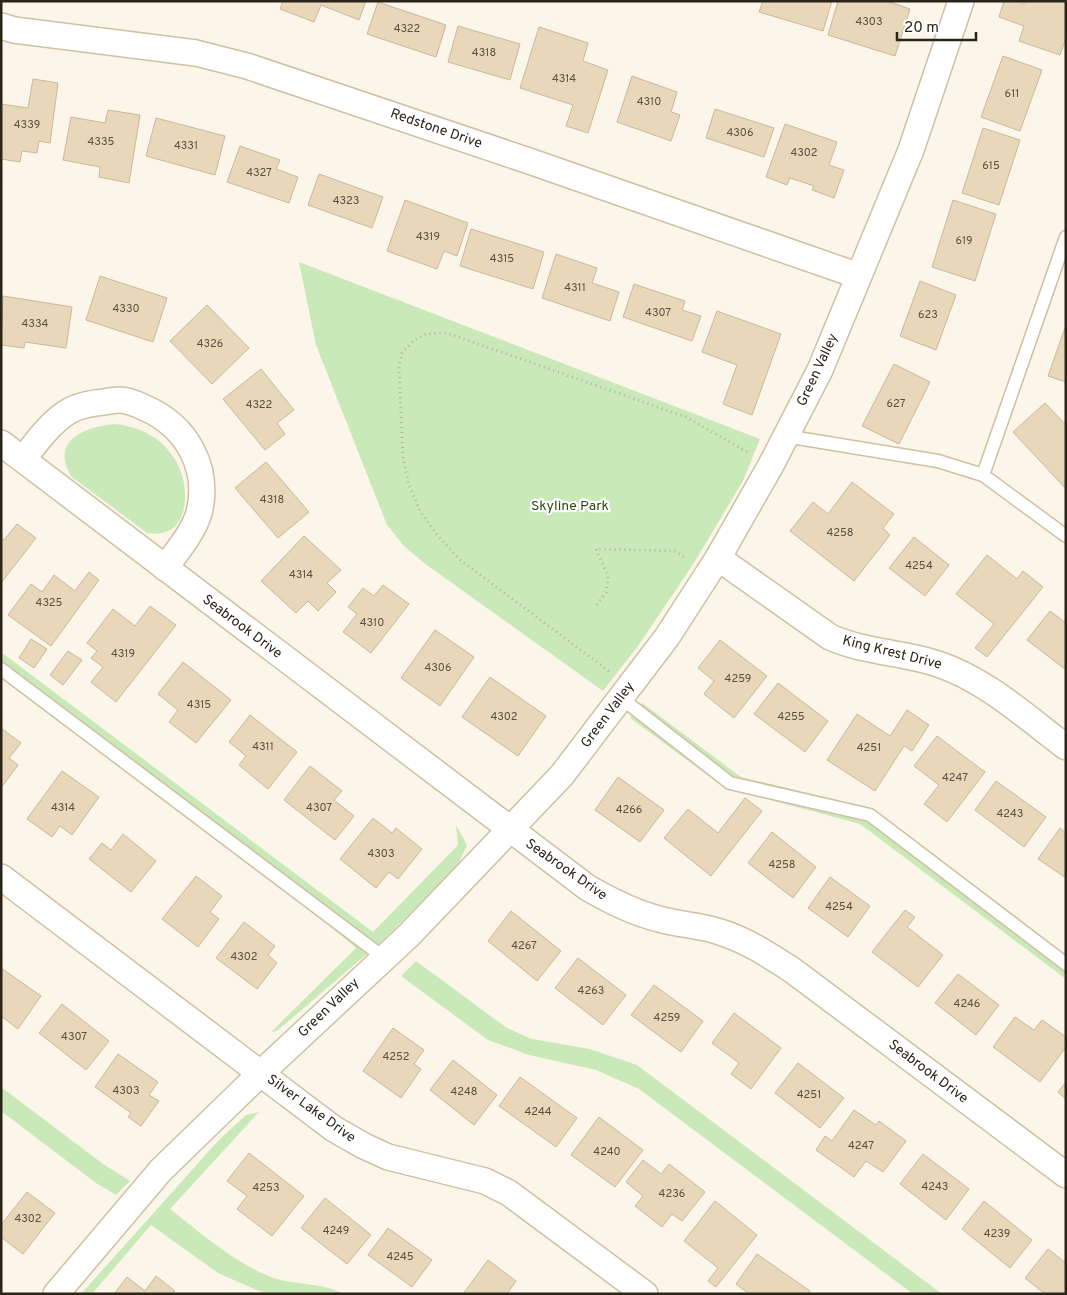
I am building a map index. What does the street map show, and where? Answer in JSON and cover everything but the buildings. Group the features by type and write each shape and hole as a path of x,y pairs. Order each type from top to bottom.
{"street":[{"name":"Green Valley","path":"56,1294 161,1170 383,957 409,935 562,775 667,638 713,566 771,465 820,370 911,150 961,1"},
{"name":"Redstone Drive","path":"1,26 14,30 196,54 247,66 532,162 859,276"},
{"path":"23,459 59,418 72,410 92,403 121,400 139,405 167,420 183,436 193,450 201,481 201,495 198,515 189,533 165,568"},
{"name":"Seabrook Drive","path":"1,443 588,888 618,904 659,919 719,931 746,942 768,954 1066,1175"},
{"name":"King Krest Drive","path":"713,566 830,637 848,645 936,663 955,671 992,691 1066,747"},
{"name":"Silver Lake Drive","path":"1,877 334,1129 388,1157 485,1182 509,1193 645,1294"}],"lane":[{"path":"983,475 1066,237"},
{"path":"785,436 938,461 983,475 1066,536"},
{"path":"1,669 383,957"},
{"path":"625,692 730,783 870,815 1066,964"}],"path":[{"path":"625,692 459,559 438,537 420,511 409,485 403,458 399,368 402,353 413,341 426,334 447,334 686,417 771,465"},
{"path":"597,604 606,592 608,576 596,549 674,551 713,566"}],"green space":[{"name":"Skyline Park","path":"299,262 760,439 743,481 694,563 638,646 603,691 424,563 404,546 387,525 316,345"},
{"path":"115,424 136,428 155,438 168,450 178,464 184,486 184,507 176,525 169,530 159,533 147,533 72,477 66,465 65,454 67,445 73,438 92,428"},
{"path":"1,652 373,932 458,845 456,825 467,845 457,867 382,941 277,1031 271,1032 356,948 289,892 1,676"},
{"path":"642,703 741,777 869,808 1066,956 1066,979 860,824 725,788 630,718"},
{"path":"416,961 507,1028 532,1039 590,1049 637,1065 942,1294 913,1294 639,1089 596,1070 529,1055 488,1040 401,976"},
{"path":"1,1087 103,1164 130,1181 116,1195 96,1183 1,1111"},
{"path":"259,1112 170,1209 235,1258 263,1274 285,1281 328,1288 344,1294 266,1294 218,1273 151,1225 92,1294 81,1294 218,1141 246,1115"}]}
